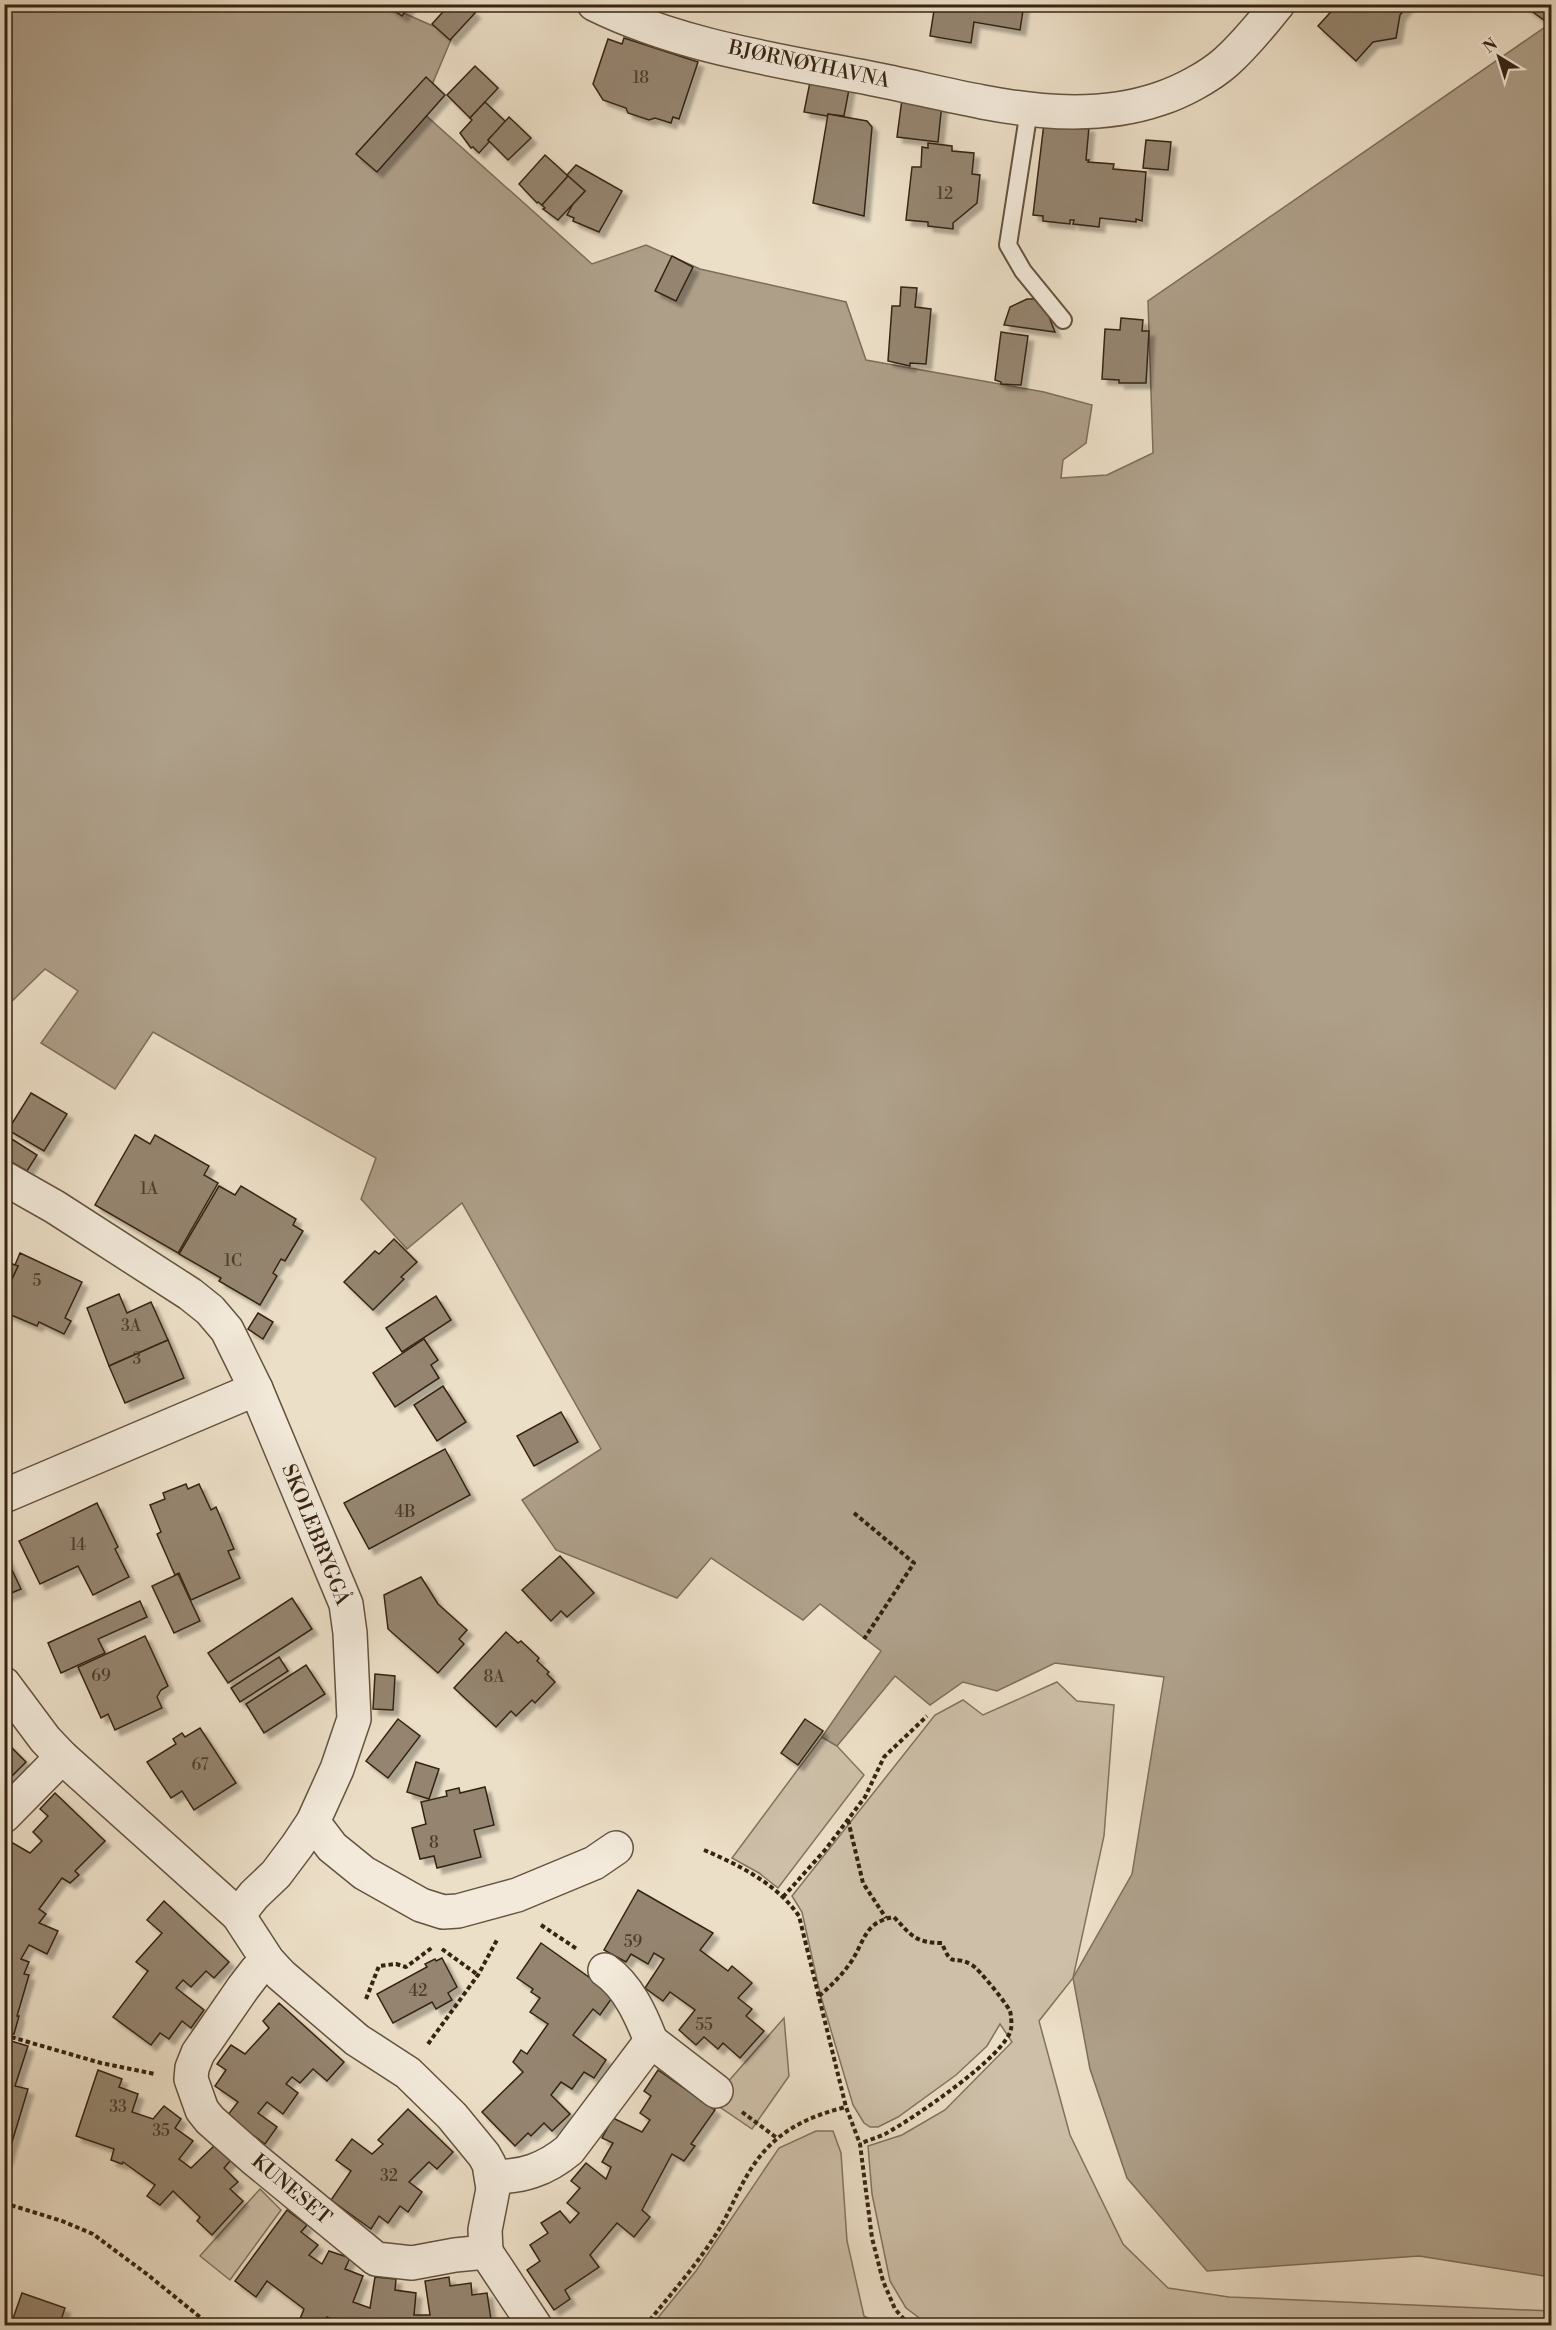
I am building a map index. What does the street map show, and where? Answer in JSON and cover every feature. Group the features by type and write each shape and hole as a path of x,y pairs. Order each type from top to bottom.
{"street":[{"name":"BJØRNØYHAVNA","path":"594,4 621,18 674,36 743,53 1029,110 1095,112 1160,99 1193,83 1226,62 1278,4"},
{"name":"SKOLEBRYGGÅ","path":"4,1178 154,1271 210,1310 227,1329 256,1389 346,1604 350,1633 354,1719 337,1769 313,1822 276,1874 254,1895 238,1915"},
{"path":"4,1496 256,1389"},
{"path":"4,1684 39,1732 62,1756 238,1915 268,1961 357,2040 408,2073 452,2116 489,2164 493,2188 485,2230 486,2252 535,2325"},
{"path":"4,1816 62,1756"},
{"path":"313,1822 332,1846 364,1873 421,1905 442,1912 458,1911 517,1895 594,1863 616,1848"},
{"path":"191,2079 192,2068 198,2053 243,1988 256,1971 268,1961"},
{"path":"604,1970 617,1979 626,1991 651,2042 716,2091"},
{"path":"492,2177 522,2176 555,2162 568,2150 651,2042"},
{"name":"KUNESET","path":"191,2079 198,2103 210,2120 280,2181 376,2259 412,2263 486,2252"}],"lane":[{"path":"1029,110 1008,245 1023,271 1063,320"}],"path":[{"path":"854,1513 914,1563 864,1639"},
{"path":"783,1897 800,1875 825,1850 865,1797 884,1757 927,1716"},
{"path":"848,1820 863,1883 885,1918"},
{"path":"704,1850 747,1870 783,1897 800,1916 846,2107 860,2144 872,2238 883,2281 895,2309 910,2325"},
{"path":"819,1997 852,1960 872,1926 885,1918 894,1917 911,1936 925,1943 942,1943 947,1957 970,1964 982,1974 1010,2011 1011,2029 1005,2042 992,2056 939,2100 884,2134 860,2144"},
{"path":"535,1920 604,1970"},
{"path":"379,1966 396,1964 405,1967 436,1944"},
{"path":"408,2073 478,1975"},
{"path":"4,2035 101,2063 156,2075 191,2079"},
{"path":"645,2325 696,2263 718,2231 754,2164 767,2148 793,2126 846,2107"},
{"path":"4,2203 93,2234 211,2325"}],"shaded area":[{"path":"4,5 386,5 453,35 421,111 592,264 646,245 700,269 846,302 866,360 1044,392 1092,405 1086,443 1063,460 1061,478 1107,475 1153,453 1148,301 1551,23 1551,2277 1419,2256 1207,2271 1127,2178 1090,2069 1073,1978 1132,1874 1164,1677 1055,1663 997,1691 963,1682 930,1705 895,1676 837,1746 822,1737 881,1651 820,1604 803,1620 711,1558 677,1598 556,1550 522,1500 601,1449 462,1203 407,1249 361,1199 376,1158 153,1032 115,1089 41,1043 78,991 45,969 8,1005 5,1005"},
{"path":"1057,1682 1077,1701 1114,1705 1104,1836 1073,1978 1039,2021 1070,2135 1123,2244 1168,2288 1229,2297 1551,2311 1551,2325 881,2325 922,2320 906,2308 890,2281 872,2194 868,2146 902,2135 945,2110 1012,2042 1000,2024 987,2046 956,2075 898,2117 878,2127 870,2127 864,2123 853,2105 820,1993 802,1912 792,1896 935,1715 963,1700 983,1715"},
{"path":"822,1737 837,1746 864,1775 778,1888 759,1873 732,1858"},
{"path":"784,2018 789,2076 752,2129 711,2101"},
{"path":"816,2131 833,2131 841,2153 847,2241 864,2316 881,2325 652,2325 696,2271 779,2148"},
{"path":"260,2189 281,2210 230,2280 200,2256"}],"building":[{"path":"384,4 411,4 402,16"},
{"path":"450,4 465,4 475,13 450,40 432,24"},
{"path":"935,4 1024,4 1020,30 974,22 971,43 930,36"},
{"path":"1338,4 1409,4 1400,15 1396,38 1373,42 1356,61 1318,26"},
{"path":"1522,4 1552,4 1552,26"},
{"path":"624,38 698,62 679,119 673,117 671,123 655,118 649,120 628,113 626,108 603,100 593,84 608,39 622,44"},
{"path":"475,66 498,88 470,118 447,95"},
{"path":"426,77 445,95 377,172 356,154"},
{"path":"811,77 850,84 844,116 804,112"},
{"path":"902,99 942,103 938,142 897,137"},
{"path":"485,102 506,122 479,153 473,147 471,148 460,133"},
{"path":"828,114 867,121 872,127 864,216 813,203"},
{"path":"509,117 531,138 508,160 488,140"},
{"path":"1044,123 1089,127 1086,160 1089,160 1088,162 1114,164 1113,169 1146,172 1142,221 1100,218 1099,227 1073,224 1074,220 1070,220 1070,224 1043,221 1043,216 1033,215"},
{"path":"1146,140 1171,142 1168,170 1143,168"},
{"path":"928,143 952,146 952,151 974,153 972,174 980,175 977,203 953,223 953,229 928,226 928,222 906,220 912,167 921,167 922,147 928,148"},
{"path":"545,155 568,176 542,205 537,203 519,184"},
{"path":"576,165 622,191 599,232 573,221 574,218 567,215 585,191 567,175"},
{"path":"568,176 585,191 558,220 543,209 545,208 542,205"},
{"path":"672,256 693,267 676,301 655,291"},
{"path":"901,287 917,288 915,307 931,309 926,364 910,363 910,366 888,361 892,306 900,306"},
{"path":"1027,299 1034,299 1047,312 1055,332 1004,325 1010,307"},
{"path":"1121,318 1143,320 1142,331 1149,331 1146,383 1119,383 1119,380 1102,379 1105,329 1120,330"},
{"path":"1001,332 1028,336 1021,385 1001,384 995,380"},
{"path":"31,1093 67,1114 44,1151 8,1130"},
{"path":"135,1135 150,1144 155,1135 209,1166 204,1175 218,1183 178,1253 95,1205"},
{"path":"7,1136 37,1155 27,1171 4,1158 4,1140"},
{"path":"219,1186 235,1195 241,1186 296,1219 293,1225 303,1231 285,1261 281,1259 273,1273 277,1276 260,1305 219,1281 221,1278 179,1254"},
{"path":"394,1239 417,1262 401,1277 404,1279 373,1310 344,1282 375,1251 379,1254"},
{"path":"20,1253 82,1282 65,1318 71,1321 64,1334 39,1322 37,1326 4,1312 4,1296 18,1266 15,1265"},
{"path":"4,1261 18,1266 4,1296"},
{"path":"119,1294 127,1313 151,1302 168,1340 109,1366 87,1308"},
{"path":"436,1296 451,1320 402,1352 386,1328"},
{"path":"258,1313 273,1322 263,1339 248,1329"},
{"path":"424,1339 438,1360 431,1365 439,1378 395,1407 373,1373"},
{"path":"168,1340 184,1378 125,1403 109,1366"},
{"path":"443,1386 466,1422 437,1441 414,1405"},
{"path":"561,1412 578,1442 534,1466 517,1436"},
{"path":"445,1449 470,1495 369,1549 344,1503"},
{"path":"186,1484 188,1489 199,1484 211,1510 216,1507 234,1549 228,1551 240,1578 191,1600 179,1573 175,1575 157,1534 161,1532 150,1505 165,1499 163,1493"},
{"path":"97,1503 118,1547 115,1549 129,1577 93,1595 78,1566 40,1584 19,1541"},
{"path":"4,1553 21,1589 4,1596"},
{"path":"560,1556 594,1593 567,1617 561,1611 551,1621 522,1590"},
{"path":"178,1574 200,1621 174,1633 152,1586"},
{"path":"421,1577 438,1604 467,1630 459,1639 464,1644 438,1673 388,1629 384,1595"},
{"path":"292,1598 312,1629 228,1683 208,1653"},
{"path":"140,1601 147,1617 98,1639 105,1653 61,1673 48,1643"},
{"path":"506,1632 518,1643 521,1641 539,1658 537,1661 549,1672 547,1674 555,1682 535,1703 532,1700 516,1716 511,1711 496,1727 454,1688"},
{"path":"145,1636 168,1686 161,1690 157,1697 162,1708 115,1730 108,1714 101,1718 78,1667"},
{"path":"279,1657 288,1671 240,1702 231,1688"},
{"path":"306,1665 325,1694 264,1733 246,1704"},
{"path":"375,1674 395,1676 393,1710 373,1709"},
{"path":"398,1719 420,1736 388,1778 366,1761"},
{"path":"805,1719 823,1731 798,1765 781,1753"},
{"path":"200,1728 236,1783 194,1810 182,1791 171,1798 147,1762 176,1744 173,1739 182,1733 185,1737"},
{"path":"4,1740 26,1762 8,1780 4,1775"},
{"path":"416,1762 439,1769 429,1799 407,1792"},
{"path":"485,1787 494,1825 474,1830 481,1857 437,1868 434,1856 420,1859 412,1828 426,1824 421,1802 447,1796 446,1791 459,1788 460,1793"},
{"path":"55,1793 105,1841 75,1871 79,1875 70,1883 62,1878 39,1909 46,1914 39,1923 58,1931 47,1954 29,1945 21,1959 29,1962 24,1974 29,1975 14,2034 4,2031 4,1870 7,1867 4,1865 4,1850 11,1842 30,1853 42,1841 33,1832 48,1816 40,1809"},
{"path":"638,1890 713,1933 700,1950 728,1971 732,1966 752,1983 738,1998 752,2009 746,2016 764,2031 740,2058 723,2043 718,2049 704,2037 696,2045 679,2030 695,2010 670,1992 663,2001 645,1988 664,1959 654,1953 648,1964 631,1954 626,1962 604,1950"},
{"path":"164,1901 229,1962 214,1978 206,1971 191,1987 183,1980 176,1988 204,2010 191,2028 182,2021 169,2039 160,2033 151,2045 113,2017 148,1971 136,1962 162,1933 147,1920"},
{"path":"541,1943 614,1995 600,2015 593,2009 573,2035 606,2060 594,2078 584,2072 572,2089 561,2082 551,2095 570,2114 552,2131 544,2123 531,2136 528,2133 515,2146 482,2112 523,2072 513,2062 521,2050 527,2054 548,2024 530,2012 540,1998 531,1992 533,1989 517,1978"},
{"path":"442,1958 457,1987 448,1993 452,2000 436,2009 432,2002 393,2023 377,1994 427,1967 425,1964"},
{"path":"279,2003 344,2062 327,2081 313,2069 300,2083 292,2077 286,2084 298,2093 283,2114 267,2102 258,2113 277,2127 265,2144 227,2116 238,2102 215,2086 226,2070 217,2064 231,2045 245,2054 269,2028 263,2021"},
{"path":"4,2039 28,2046 15,2086 28,2089 6,2162"},
{"path":"98,2070 122,2079 119,2087 138,2094 132,2112 153,2119 164,2106 181,2119 175,2128 193,2141 179,2159 191,2168 215,2145 231,2160 224,2168 238,2182 230,2189 243,2201 212,2235 197,2221 200,2217 173,2191 160,2205 147,2196 155,2185 123,2162 122,2164 111,2160 114,2149 76,2136"},
{"path":"658,2070 715,2110 691,2144 695,2146 684,2161 672,2154 642,2210 650,2217 634,2237 617,2223 590,2255 599,2267 565,2290 570,2299 554,2310 527,2270 540,2261 530,2245 548,2233 541,2223 560,2211 570,2223 579,2213 567,2203 580,2188 571,2181 586,2163 606,2179 611,2167 602,2162 613,2143 602,2138 613,2118 642,2132 650,2120 640,2113 651,2096 644,2091"},
{"path":"408,2109 453,2152 437,2169 429,2162 409,2182 422,2192 408,2212 400,2206 388,2223 379,2216 371,2229 331,2200 351,2171 336,2160 352,2139 372,2154 383,2144 378,2140"},
{"path":"287,2210 307,2225 301,2232 318,2245 309,2255 322,2264 329,2251 350,2258 345,2269 363,2276 353,2302 370,2308 375,2277 396,2279 395,2290 416,2293 414,2315 430,2315 425,2281 449,2277 450,2286 471,2283 472,2295 487,2293 492,2326 340,2326 341,2323 327,2317 324,2326 297,2326 304,2309 267,2281 256,2297 235,2281"},
{"path":"22,2293 65,2308 59,2326 4,2326 4,2322 11,2324"}]}
